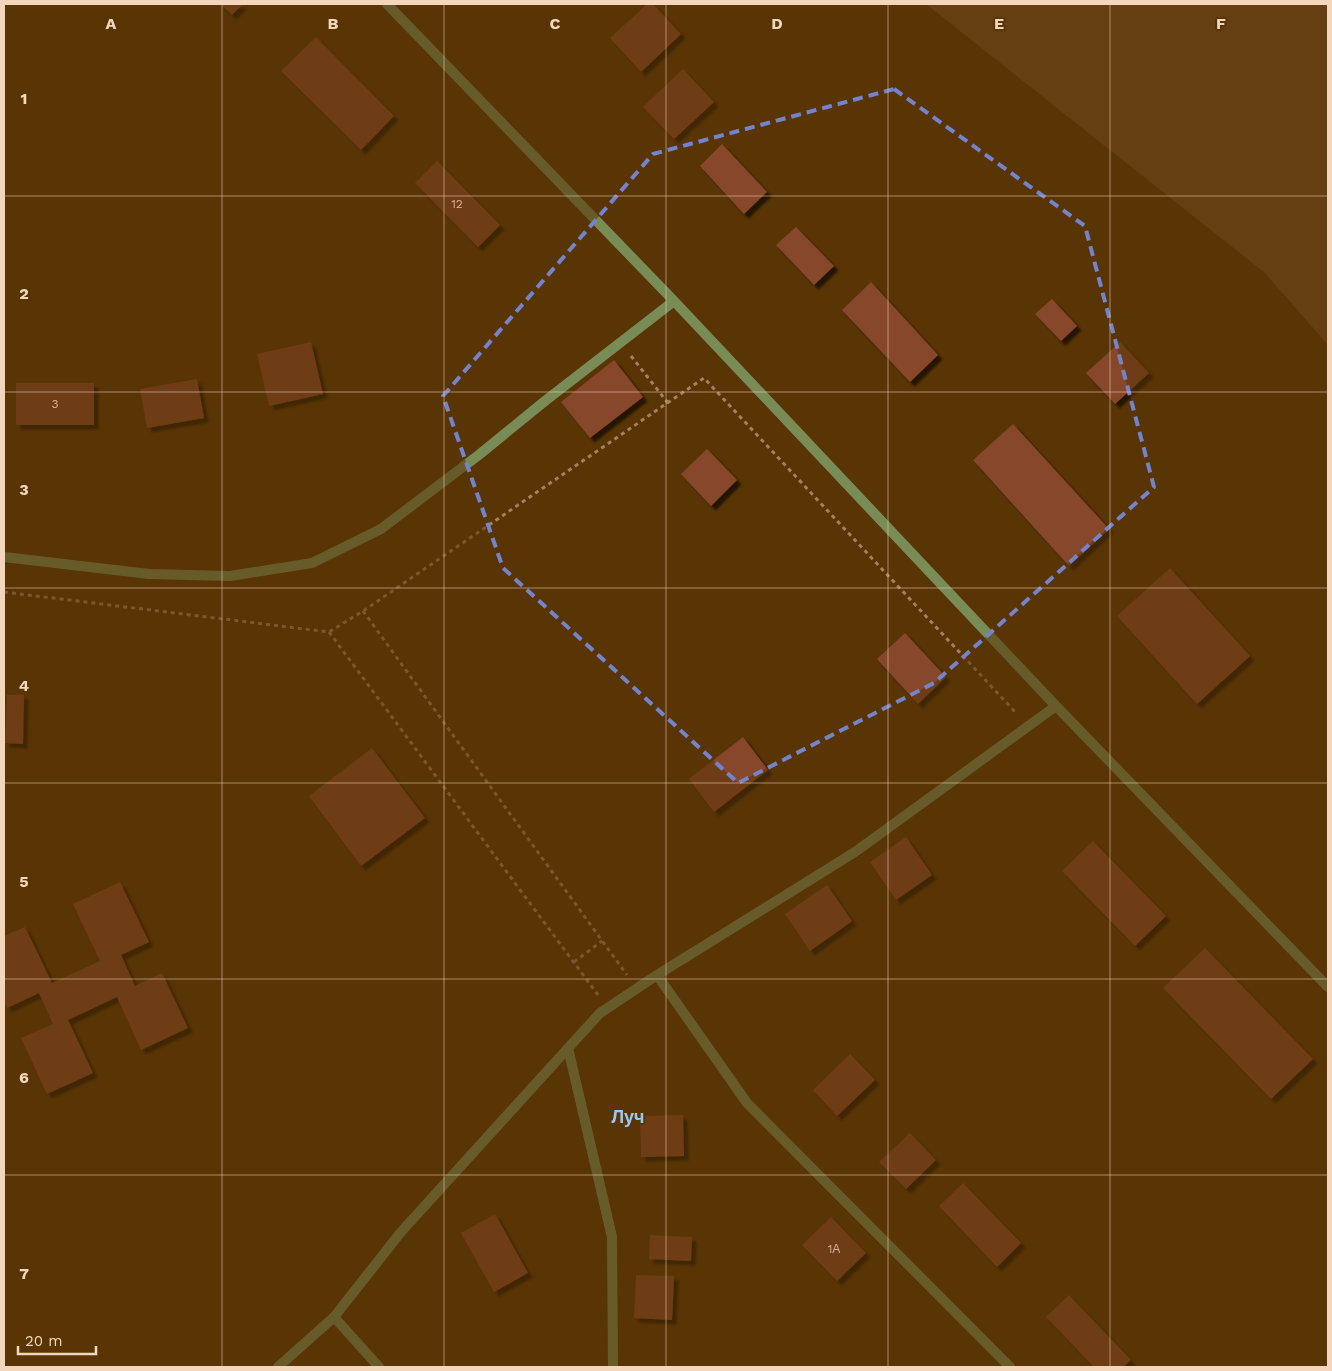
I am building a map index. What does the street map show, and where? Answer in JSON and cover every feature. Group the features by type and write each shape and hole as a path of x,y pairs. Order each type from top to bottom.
{"street":[{"path":"387,4 674,301 1056,706 1328,987"},
{"path":"4,557 158,574 230,576 312,563 381,528 480,454 674,301"},
{"path":"278,1367 334,1317 401,1232 600,1012 656,975 855,852 1056,706"},
{"path":"656,975 747,1103 1010,1367"},
{"path":"568,1048 612,1237 613,1367"},
{"path":"334,1317 378,1367"}],"path":[{"path":"620,342 668,403"},
{"path":"4,592 329,632 363,611 704,378 1028,725"},
{"path":"363,611 636,988"},
{"path":"329,632 607,1008"},
{"path":"574,962 602,941"}],"highlighted area":[{"path":"894,89 1085,226 1154,487 934,683 738,783 503,568 443,396 653,154"}],"shaded area":[{"path":"926,4 1328,4 1328,345 1265,273"}],"building":[{"path":"220,4 243,4 232,15"},
{"path":"647,4 653,4 681,34 641,72 610,38"},
{"path":"316,37 394,116 361,150 281,71"},
{"path":"683,69 714,102 674,139 643,107"},
{"path":"722,144 767,192 744,214 700,166"},
{"path":"437,161 500,225 478,247 415,183"},
{"path":"796,227 834,266 814,285 776,245"},
{"path":"871,282 938,355 910,382 842,310"},
{"path":"1052,299 1077,326 1061,341 1035,314"},
{"path":"311,342 323,394 269,406 257,354"},
{"path":"1120,342 1149,373 1115,404 1086,373"},
{"path":"614,360 643,397 590,438 561,402"},
{"path":"197,379 204,418 147,428 140,389"},
{"path":"16,383 94,383 94,425 16,425"},
{"path":"1013,424 1109,529 1069,566 973,460"},
{"path":"707,449 737,480 711,506 681,474"},
{"path":"1170,568 1250,656 1197,704 1117,616"},
{"path":"905,633 946,677 918,704 877,659"},
{"path":"7,695 24,695 23,744 5,743"},
{"path":"743,737 768,770 714,812 689,779"},
{"path":"372,748 425,818 361,866 309,796"},
{"path":"906,837 932,875 896,900 870,862"},
{"path":"1093,841 1166,916 1135,946 1062,871"},
{"path":"120,882 149,942 121,955 135,986 162,973 188,1028 141,1050 117,997 68,1020 93,1073 47,1094 21,1038 53,1024 39,993 7,1008 4,1001 4,936 25,927 52,983 100,961 73,904"},
{"path":"827,885 852,921 810,951 785,914"},
{"path":"1205,948 1313,1059 1271,1099 1163,988"},
{"path":"850,1054 875,1080 837,1116 813,1090"},
{"path":"683,1115 684,1156 641,1157 640,1116"},
{"path":"910,1133 936,1160 906,1189 879,1162"},
{"path":"963,1183 1021,1243 997,1267 939,1206"},
{"path":"495,1214 528,1273 494,1292 461,1233"},
{"path":"831,1217 866,1253 837,1281 802,1245"},
{"path":"650,1235 692,1237 691,1261 649,1259"},
{"path":"636,1275 674,1276 672,1320 634,1318"},
{"path":"1069,1295 1131,1360 1123,1367 1094,1367 1046,1317"}],"district":[{"name":"Луч","path":"628,1116"}]}
